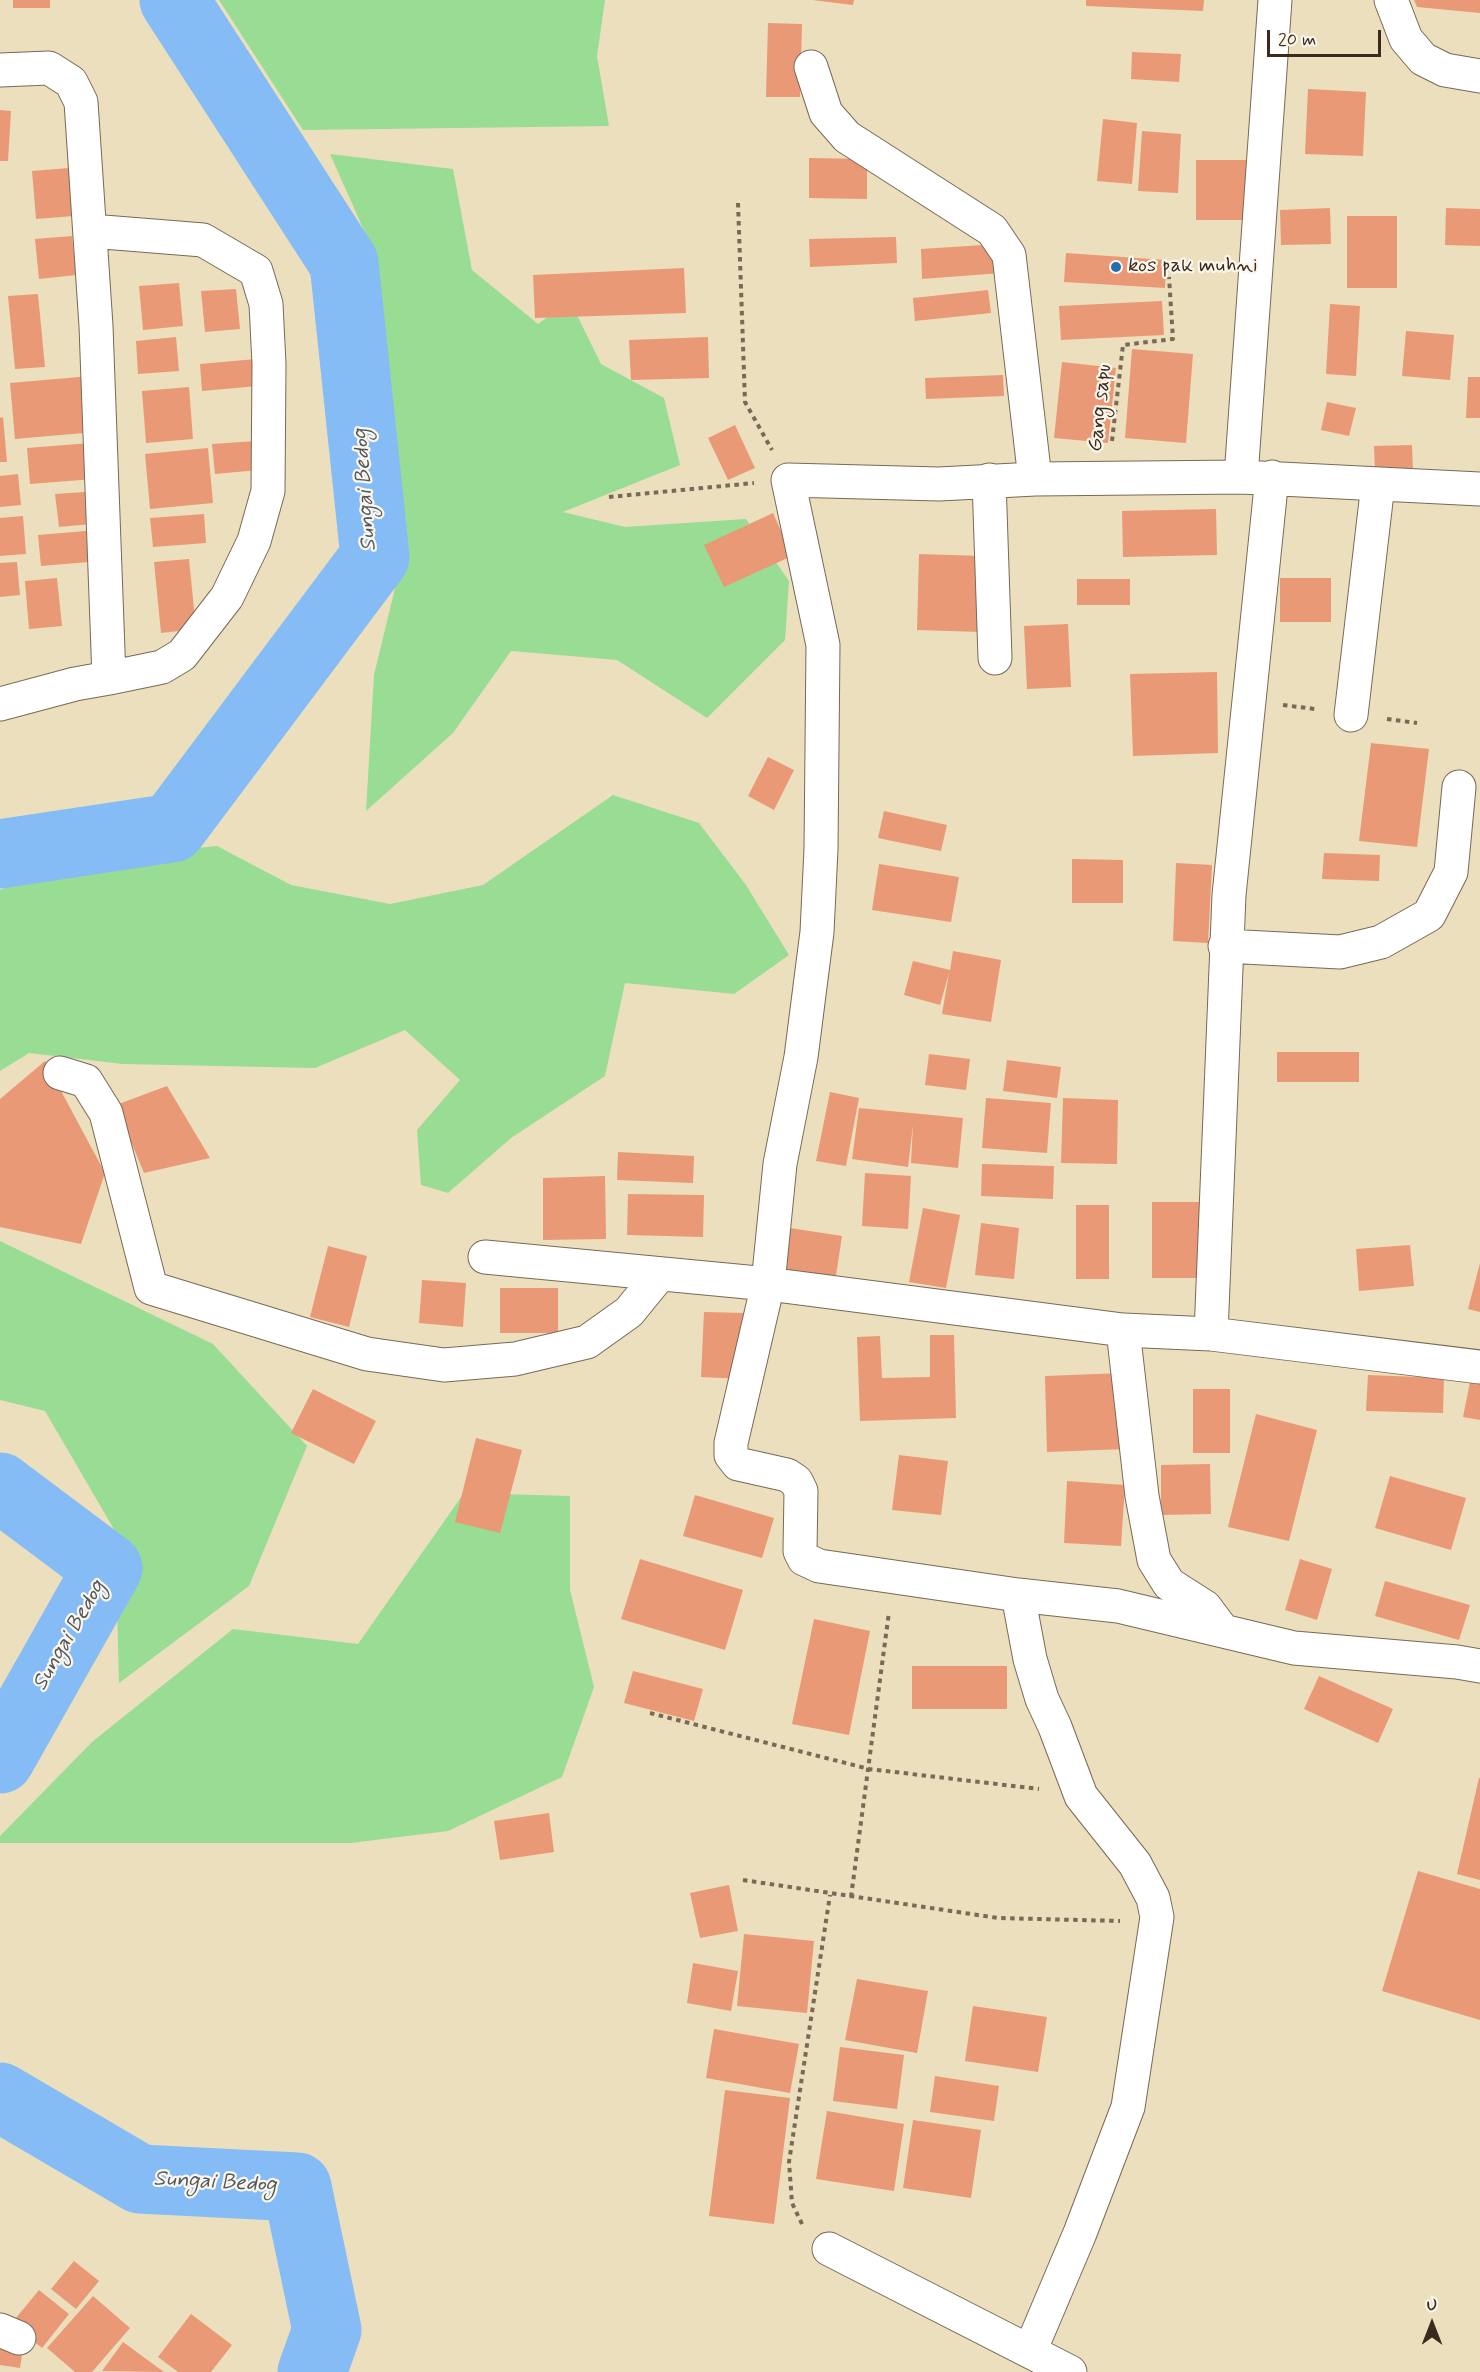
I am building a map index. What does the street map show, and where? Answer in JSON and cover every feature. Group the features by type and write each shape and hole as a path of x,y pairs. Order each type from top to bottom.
{"street":[{"path":"1211,1334 1225,946 1257,477 1275,0"},
{"path":"1391,0 1406,39 1423,59 1445,70 1480,76"},
{"path":"811,67 826,112 847,136 992,230 1009,255 1035,478"},
{"path":"0,70 49,68 71,82 81,102 91,231 109,678"},
{"path":"0,704 75,684 162,667 182,655 227,597 254,541 268,490 269,364 266,304 256,271 203,240 91,231"},
{"path":"1480,489 1257,477 1035,478 939,484 788,480 823,645 821,849 816,944 801,1057 780,1164 768,1284 733,1431 731,1455 738,1464 787,1475 796,1481 801,1491 800,1551 804,1559 819,1566 894,1575 1018,1595 1118,1606 1294,1648 1480,1666"},
{"path":"989,480 995,658"},
{"path":"1351,715 1378,484"},
{"path":"1225,946 1340,952 1382,942 1429,915 1451,872 1460,787"},
{"path":"60,1073 86,1081 106,1113 151,1288 367,1354 444,1365 515,1359 587,1342 629,1311 660,1274"},
{"path":"485,1257 768,1284 1124,1330 1211,1334 1480,1367"},
{"path":"1124,1330 1142,1496 1154,1560 1169,1584 1205,1607 1224,1631"},
{"path":"1018,1595 1030,1659 1042,1699 1081,1796 1135,1864 1153,1898 1157,1917 1128,2107 1080,2234 1030,2351"},
{"path":"829,2249 1070,2372"}],"path":[{"path":"609,497 788,480 745,402 738,203"},
{"name":"Gang sapu","path":"1108,478 1123,345 1173,339 1169,277"},
{"path":"851,1897 894,1575"},
{"path":"650,1713 868,1769 1081,1796"},
{"path":"743,1880 830,1895 998,1918 1128,1921 1157,1917"},
{"path":"829,2249 804,2229 792,2203 789,2162 830,1895"}],"green space":[{"path":"219,0 605,0 597,56 609,126 303,130"},
{"path":"330,154 453,169 472,270 538,324 570,301 601,364 664,398 680,465 563,512 625,527 746,519 789,581 785,640 707,718 617,660 511,651 453,733 366,811 374,675 405,547 390,375 366,235"},
{"path":"613,795 699,823 746,885 789,955 734,994 625,983 605,1076 511,1138 448,1193 421,1185 417,1130 460,1080 405,1030 315,1068 123,1064 29,1053 0,1071 0,890 64,862 217,846 291,885 390,904 483,885"},
{"path":"0,1241 213,1344 307,1446 249,1586 119,1683 115,1531 45,1411 0,1400"},
{"path":"464,1493 570,1496 570,1590 594,1687 562,1777 448,1831 351,1843 0,1843 0,1836 92,1742 233,1629 358,1644"}],"building":[{"path":"13,0 50,0 50,8 13,8"},
{"path":"812,0 854,0 853,5"},
{"path":"1086,0 1204,0 1203,11 1086,6"},
{"path":"1414,0 1480,0 1480,13 1417,7"},
{"path":"768,23 802,24 800,97 766,97"},
{"path":"1132,52 1181,54 1179,82 1131,79"},
{"path":"1308,89 1366,92 1363,156 1305,154"},
{"path":"0,110 11,111 8,161 0,161"},
{"path":"1103,119 1137,123 1132,184 1097,181"},
{"path":"1142,131 1181,134 1178,193 1138,191"},
{"path":"809,158 867,159 867,199 809,198"},
{"path":"1196,160 1247,160 1247,220 1196,220"},
{"path":"69,168 74,216 36,219 32,171"},
{"path":"1330,208 1331,244 1281,245 1280,210"},
{"path":"1446,208 1480,209 1480,246 1445,245"},
{"path":"1347,216 1397,216 1397,288 1347,288"},
{"path":"72,236 76,275 39,279 35,239"},
{"path":"896,237 897,263 810,267 809,239"},
{"path":"999,244 1001,273 922,279 921,249"},
{"name":"kos pak muhni","path":"1066,253 1166,260 1165,288 1064,282"},
{"path":"684,268 686,313 535,318 533,275"},
{"path":"179,283 183,326 143,330 139,286"},
{"path":"236,289 240,329 205,332 201,291"},
{"path":"988,290 991,313 915,321 913,298"},
{"path":"38,294 45,367 15,369 8,296"},
{"path":"1162,301 1164,335 1061,340 1059,306"},
{"path":"1330,304 1360,306 1356,376 1326,374"},
{"path":"1406,331 1454,335 1450,380 1402,376"},
{"path":"176,337 179,371 138,374 136,341"},
{"path":"708,337 709,378 631,380 629,340"},
{"path":"1132,349 1193,354 1186,443 1125,438"},
{"path":"256,359 258,386 202,391 200,364"},
{"path":"1062,362 1116,368 1108,443 1054,438"},
{"path":"1003,375 1004,396 926,399 925,378"},
{"path":"90,376 95,432 15,439 10,383"},
{"path":"1468,377 1480,377 1480,418 1466,418"},
{"path":"189,387 193,439 146,443 142,391"},
{"path":"1327,402 1356,408 1349,436 1321,430"},
{"path":"3,417 7,462 0,462 0,418"},
{"path":"735,425 755,468 728,480 708,438"},
{"path":"256,441 259,470 215,474 212,444"},
{"path":"91,443 94,479 30,484 27,448"},
{"path":"1412,445 1413,471 1375,472 1374,446"},
{"path":"208,448 213,503 150,509 145,454"},
{"path":"18,474 21,505 0,507 0,476"},
{"path":"99,491 102,523 59,527 55,494"},
{"path":"1216,509 1217,555 1123,557 1122,511"},
{"path":"773,513 792,556 724,587 704,545"},
{"path":"204,514 206,543 153,547 150,518"},
{"path":"23,516 26,554 0,556 0,518"},
{"path":"98,530 101,561 41,566 38,535"},
{"path":"919,554 983,556 981,632 917,630"},
{"path":"189,559 196,629 161,633 154,562"},
{"path":"17,562 20,595 0,597 0,563"},
{"path":"57,578 62,626 29,629 25,581"},
{"path":"1280,578 1331,578 1331,622 1280,622"},
{"path":"1077,579 1130,579 1130,605 1077,605"},
{"path":"1068,624 1071,687 1027,689 1024,626"},
{"path":"1217,672 1218,753 1133,756 1130,674"},
{"path":"1371,743 1429,749 1417,847 1359,841"},
{"path":"768,757 794,770 774,810 748,796"},
{"path":"884,811 947,825 941,851 878,838"},
{"path":"1324,853 1380,855 1379,881 1322,879"},
{"path":"1072,859 1123,860 1123,903 1072,903"},
{"path":"1176,863 1212,865 1208,943 1173,941"},
{"path":"879,864 959,877 951,922 872,910"},
{"path":"953,951 1001,960 991,1022 942,1014 949,973 940,1005 904,995 913,961 950,970"},
{"path":"1277,1052 1359,1052 1359,1082 1277,1082"},
{"path":"929,1054 970,1059 966,1090 925,1085"},
{"path":"1007,1060 1061,1067 1057,1098 1003,1091"},
{"path":"45,1061 105,1173 81,1244 0,1227 0,1099"},
{"path":"167,1086 210,1158 144,1173 116,1105"},
{"path":"830,1092 859,1098 846,1166 816,1161"},
{"path":"986,1098 1051,1103 1047,1153 982,1148"},
{"path":"1063,1098 1118,1100 1117,1164 1061,1163"},
{"path":"859,1108 963,1118 958,1168 911,1163 913,1125 908,1167 852,1159"},
{"path":"618,1152 694,1156 693,1183 617,1180"},
{"path":"982,1164 1054,1166 1053,1199 981,1196"},
{"path":"865,1173 911,1176 908,1229 862,1226"},
{"path":"605,1176 606,1239 543,1240 543,1178"},
{"path":"628,1194 704,1195 703,1237 627,1235"},
{"path":"1152,1202 1203,1202 1203,1278 1152,1278"},
{"path":"1076,1205 1109,1205 1109,1279 1076,1279"},
{"path":"923,1208 960,1215 946,1288 909,1282"},
{"path":"981,1223 1019,1228 1014,1279 975,1275"},
{"path":"790,1228 842,1236 835,1282 782,1273"},
{"path":"1410,1245 1414,1286 1359,1291 1356,1249"},
{"path":"328,1246 367,1256 349,1327 310,1317"},
{"path":"1480,1263 1480,1312 1468,1309"},
{"path":"422,1280 466,1283 463,1327 419,1323"},
{"path":"500,1288 558,1288 558,1333 500,1333"},
{"path":"704,1312 746,1313 743,1379 701,1377"},
{"path":"930,1335 954,1335 956,1418 860,1421 857,1337 880,1336 882,1378 930,1377"},
{"path":"1123,1373 1126,1449 1047,1452 1045,1376"},
{"path":"1368,1375 1444,1378 1443,1413 1366,1411"},
{"path":"1470,1382 1480,1384 1480,1420 1463,1417"},
{"path":"313,1389 376,1421 354,1464 291,1433"},
{"path":"1193,1389 1230,1389 1230,1453 1193,1453"},
{"path":"1256,1414 1317,1430 1289,1541 1228,1527"},
{"path":"476,1438 522,1450 500,1533 455,1522"},
{"path":"899,1455 948,1461 941,1515 892,1510"},
{"path":"1210,1464 1211,1514 1161,1515 1161,1465"},
{"path":"1390,1476 1466,1498 1451,1550 1375,1528"},
{"path":"1067,1481 1125,1485 1121,1546 1064,1543"},
{"path":"695,1495 774,1518 762,1558 683,1536"},
{"path":"640,1559 743,1590 725,1650 621,1619"},
{"path":"1300,1559 1332,1569 1317,1620 1285,1610"},
{"path":"1385,1581 1470,1605 1459,1640 1375,1616"},
{"path":"814,1619 870,1631 849,1735 792,1724"},
{"path":"912,1666 1007,1666 1007,1709 912,1709"},
{"path":"633,1671 703,1689 694,1721 624,1703"},
{"path":"1319,1676 1393,1709 1378,1743 1304,1709"},
{"path":"1480,1778 1480,1880 1457,1874"},
{"path":"549,1813 554,1852 500,1860 494,1821"},
{"path":"1418,1871 1480,1889 1480,2020 1382,1991"},
{"path":"729,1885 738,1931 700,1938 690,1893"},
{"path":"744,1934 814,1941 807,2013 737,2006"},
{"path":"693,1963 738,1971 731,2011 687,2003"},
{"path":"857,1979 928,1991 917,2053 845,2040"},
{"path":"973,2006 1047,2017 1038,2072 965,2061"},
{"path":"714,2029 799,2044 790,2093 706,2078"},
{"path":"840,2047 904,2055 897,2109 833,2101"},
{"path":"935,2076 999,2086 994,2121 930,2112"},
{"path":"725,2090 790,2098 774,2224 709,2216"},
{"path":"827,2111 904,2124 894,2191 816,2179"},
{"path":"913,2120 981,2130 971,2198 903,2188"},
{"path":"74,2261 99,2281 76,2309 51,2289"},
{"path":"39,2290 69,2314 42,2348 11,2324"},
{"path":"93,2296 130,2328 92,2372 75,2372 47,2348"},
{"path":"191,2314 232,2345 211,2372 178,2372 158,2357"},
{"path":"123,2342 164,2372 102,2371"},
{"path":"0,2344 23,2348 20,2368 0,2365"}],"waterway":[{"name":"Sungai Bedog","path":"0,854 172,828 375,557 344,263 174,0"},
{"name":"Sungai Bedog","path":"0,1487 108,1568 0,1759"},
{"name":"Sungai Bedog","path":"0,2097 140,2179 297,2187 327,2330 312,2372"}],"place":[{"name":"kos pak muhni","path":"1116,267"}]}
